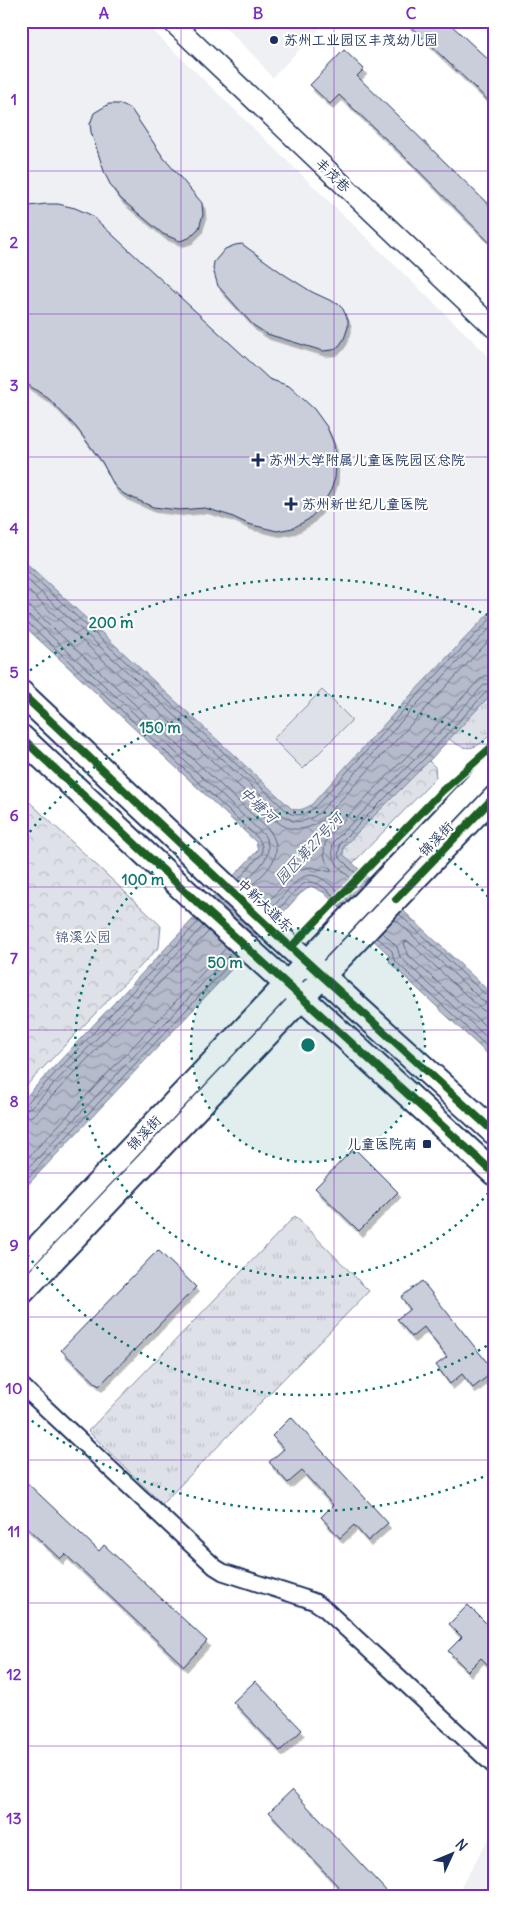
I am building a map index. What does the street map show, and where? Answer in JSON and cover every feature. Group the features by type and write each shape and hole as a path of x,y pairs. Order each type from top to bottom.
{"main road":[{"name":"中新大道东","path":"21,693 274,932 494,1132"},
{"path":"21,737 294,992 494,1173"},
{"name":"锦溪街","path":"21,1295 315,969 348,918 494,764"},
{"name":"锦溪街","path":"315,969 364,933 494,797"},
{"name":"锦溪街","path":"21,1263 294,992"}],"street":[{"name":"丰茂巷","path":"171,21 494,328"},
{"path":"21,1385 215,1567 223,1572 315,1602 325,1609 494,1766"}],"shaded area":[{"name":"苏州大学附属儿童医院园区总院","path":"21,21 143,21 494,361 494,608 408,698 311,805 300,810 292,809 21,558"},
{"name":"苏州工业园区丰茂幼儿园","path":"219,21 327,21 272,78 258,60"},
{"path":"494,1829 494,1896 456,1896"}],"green space":[{"path":"322,690 352,720 303,769 273,739"},
{"path":"494,691 494,731 478,745 468,748 456,744 449,739"},
{"path":"429,761 435,767 436,778 352,864 343,854 344,846"},
{"name":"锦溪公园","path":"21,794 161,926 159,947 21,1091"},
{"path":"295,1216 369,1291 162,1504 88,1431"}],"water":[{"path":"21,558 295,810 311,805 408,698 494,608 494,691 429,761 344,846 343,854 494,996 494,1060 390,963 388,954 323,892 311,886 300,894 21,1192 21,1102 258,850 256,842 21,623"}],"building":[{"path":"405,21 447,21 494,65 494,106"},
{"path":"344,50 364,69 357,76 494,210 494,247 405,157 339,95 330,104 310,85"},
{"path":"109,104 119,104 131,109 163,157 202,203 203,215 199,228 189,238 180,241 163,234 121,199 111,186 105,174 90,124 94,113"},
{"path":"58,204 75,208 91,215 269,379 289,386 314,409 327,427 334,444 336,461 335,478 331,490 322,505 309,519 293,528 277,531 248,524 231,516 205,508 179,510 153,507 124,494 115,487 102,462 76,427 49,399 21,380 21,207"},
{"path":"242,244 285,275 312,292 338,304 343,309 348,320 348,327 344,339 339,346 333,350 323,351 267,334 253,325 218,286 213,269 214,262 225,249"},
{"path":"354,1148 398,1192 359,1231 315,1188"},
{"path":"158,1250 196,1287 99,1386 61,1350"},
{"path":"422,1281 494,1371 473,1388 462,1374 450,1384 436,1365 447,1357 424,1327 412,1337 397,1319 410,1309 401,1297"},
{"path":"291,1417 388,1523 368,1541 354,1525 340,1538 321,1517 333,1505 302,1471 288,1483 269,1462 284,1449 272,1436"},
{"path":"21,1477 99,1551 104,1545 207,1641 184,1666 65,1554 60,1559 21,1522"},
{"path":"468,1605 494,1631 494,1671 481,1658 468,1671 448,1651 462,1637 449,1624"},
{"path":"255,1681 302,1730 280,1751 233,1702"},
{"path":"292,1790 391,1896 347,1896 269,1812"}],"cycle path":[{"path":"21,693 274,932 494,1132"},
{"path":"21,737 199,904 494,1173"},
{"path":"291,947 442,791 494,745"},
{"path":"396,899 494,797"}],"place":[{"name":"苏州工业园区丰茂幼儿园","path":"274,40"},
{"name":"苏州大学附属儿童医院园区总院","path":"258,460"},
{"name":"苏州新世纪儿童医院","path":"291,504"},
{"name":"儿童医院南","path":"427,1144"}],"water label":[{"name":"中塘河","path":"258,805"},
{"name":"园区第27号河","path":"309,849"}]}
